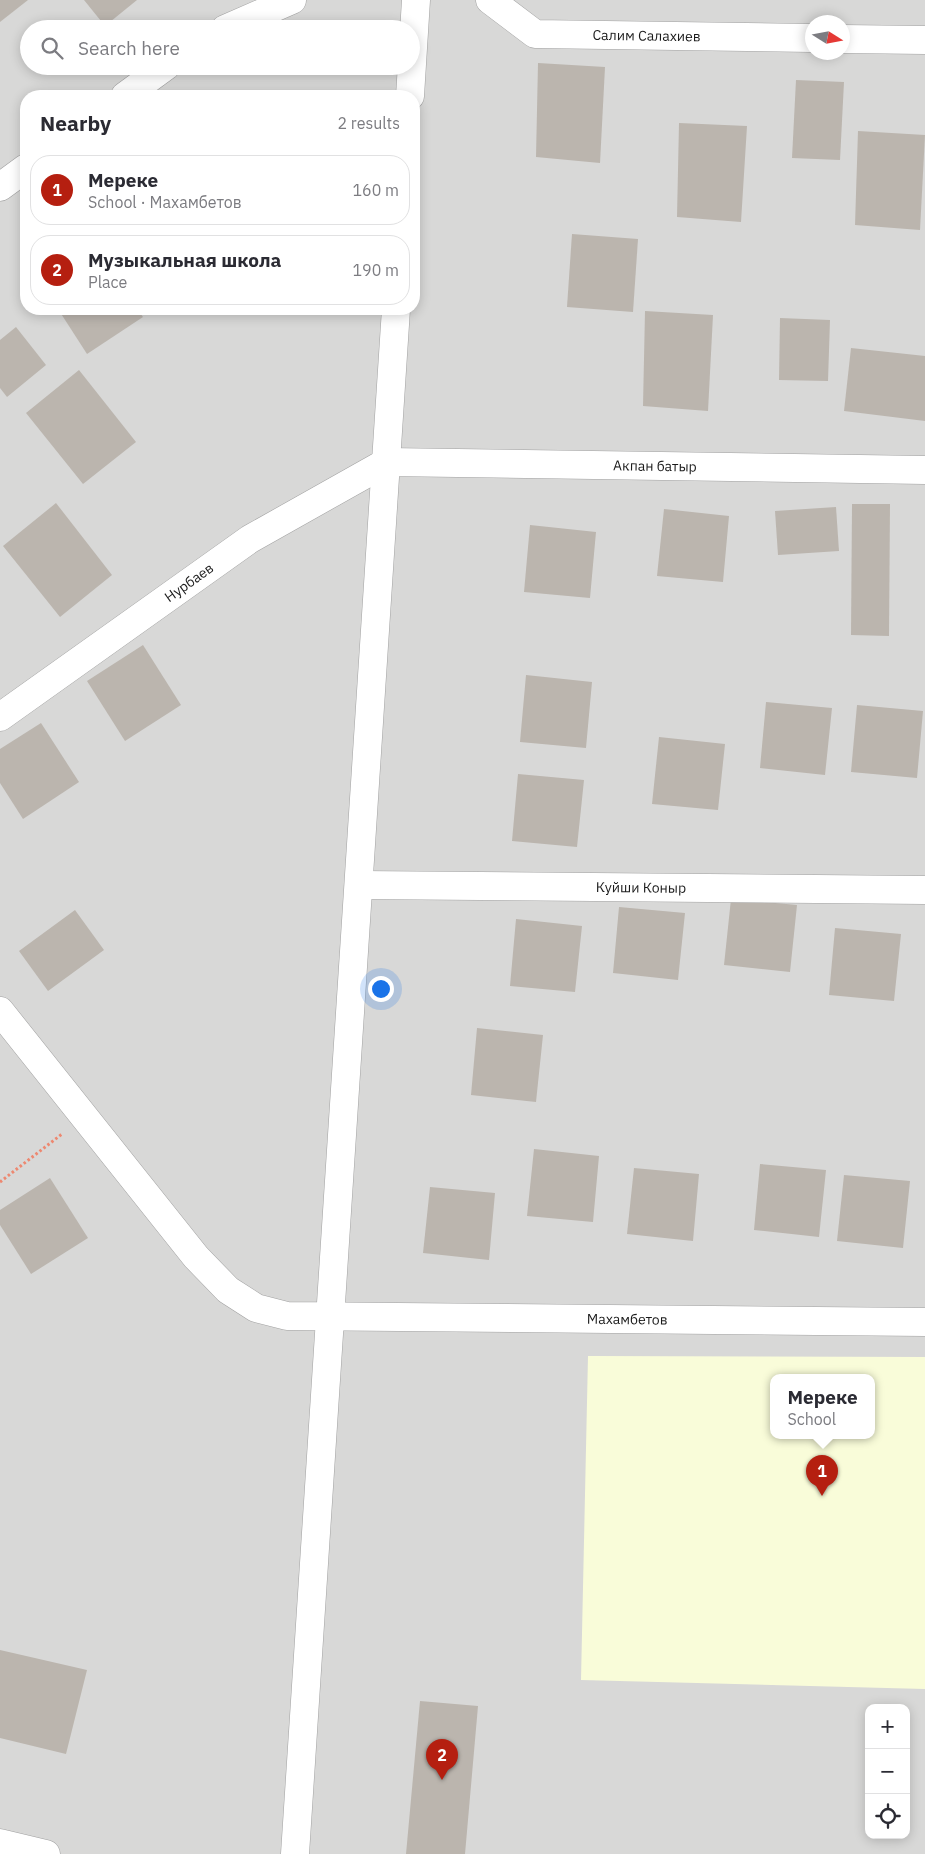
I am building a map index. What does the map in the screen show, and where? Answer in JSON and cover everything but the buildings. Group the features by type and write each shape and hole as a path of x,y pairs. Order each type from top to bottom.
{"street":[{"path":"246,20 292,0"},
{"path":"415,20 416,0"},
{"name":"Салим Салахиев","path":"490,0 535,34 805,38"},
{"path":"850,39 925,40"},
{"path":"133,90 154,75"},
{"path":"410,90 411,75"},
{"path":"0,187 20,172"},
{"path":"295,1854 396,315"},
{"name":"Акпан батыр","path":"387,462 925,470"},
{"name":"Нурбаев","path":"0,717 250,539 387,462"},
{"name":"Куйши Коныр","path":"359,885 925,890"},
{"name":"Махамбетов","path":"0,1011 196,1257 228,1290 256,1308 287,1316 925,1322"},
{"path":"0,1843 46,1854"}],"path":[{"path":"0,1182 84,1117"}],"shaded area":[{"path":"0,0 925,0 925,1854 0,1854"},
{"path":"588,1356 925,1357 925,1689 581,1680"}],"place":[{"name":"Мереке","path":"822,1496"},
{"name":"Музыкальная школа","path":"442,1780"}]}
